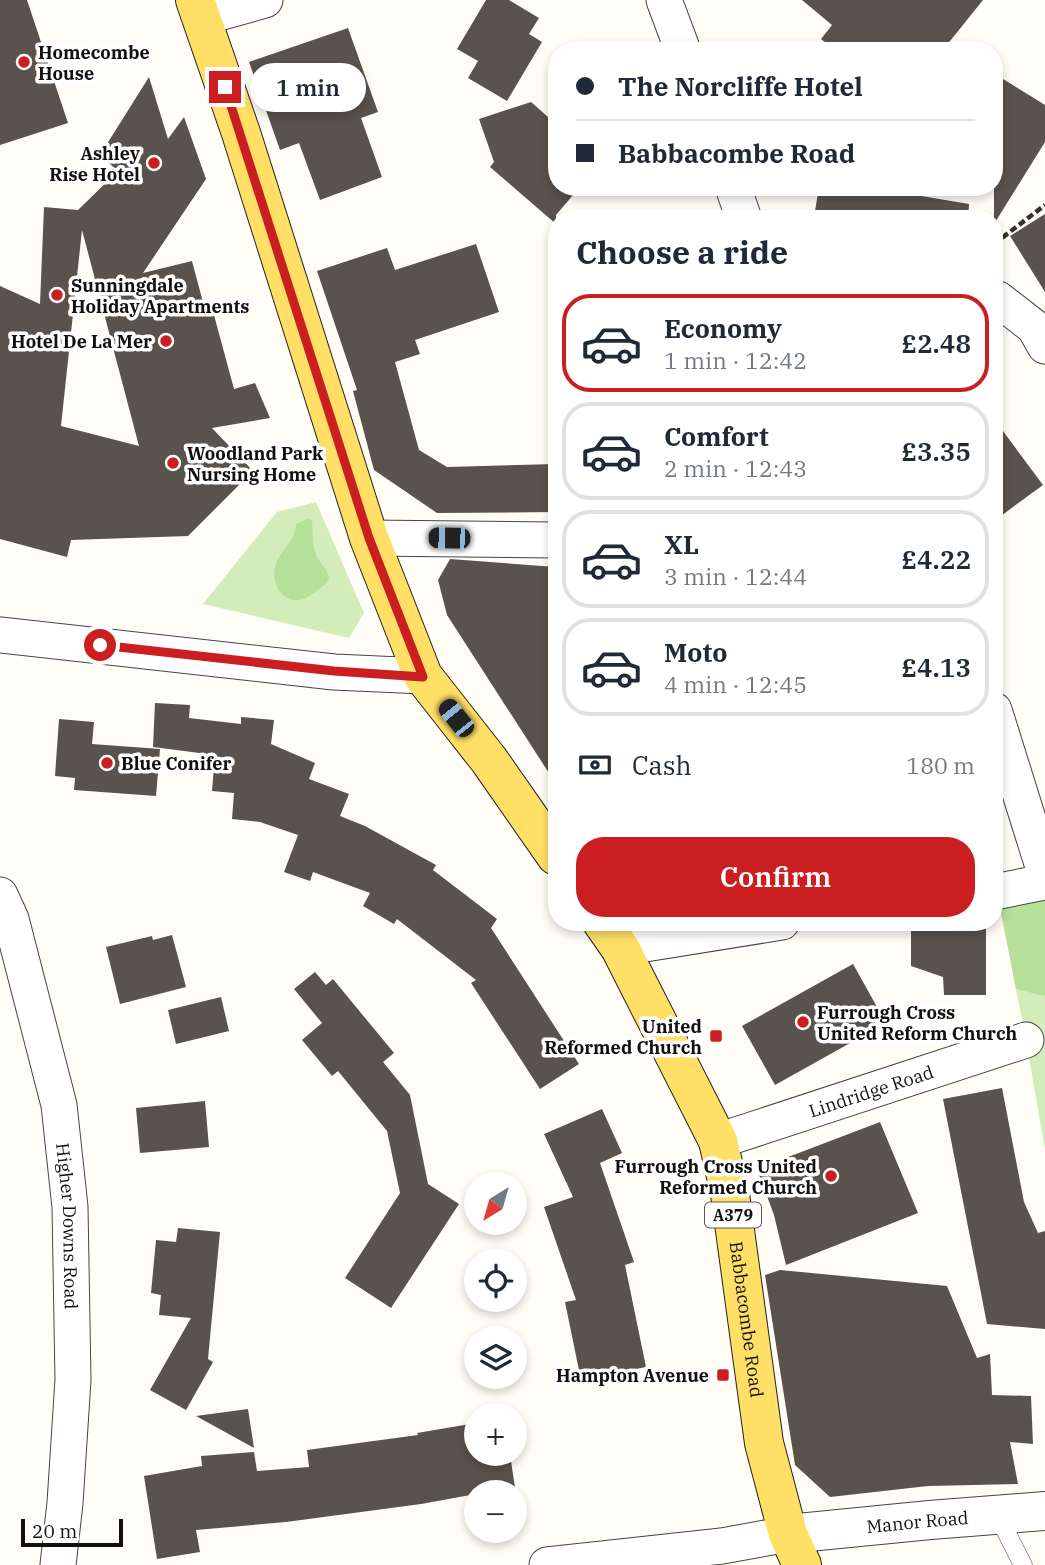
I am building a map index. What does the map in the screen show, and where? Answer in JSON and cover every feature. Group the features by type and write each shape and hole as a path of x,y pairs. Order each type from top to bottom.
{"main road":[{"path":"198,9 241,134 369,538 423,677 489,760 548,845"},
{"name":"Babbacombe Road","path":"611,935 718,1141 730,1194 764,1443 795,1549"}],"street":[{"path":"198,9 265,0"},
{"path":"664,0 680,42"},
{"path":"1003,303 1034,327 1045,345"},
{"path":"369,538 548,540"},
{"path":"0,635 334,671 423,677"},
{"path":"1003,739 1045,873"},
{"path":"1003,890 1045,882"},
{"name":"Higher Downs Road","path":"0,895 11,919 59,1105 70,1207 73,1380 58,1565"},
{"path":"611,935 664,931"},
{"name":"Lindridge Road","path":"718,1141 1026,1040"},
{"name":"Manor Road","path":"795,1549 930,1520 1045,1511"},
{"path":"547,1565 722,1546 795,1549"}],"lane":[{"path":"998,1516 1023,1565"}],"path":[{"path":"1003,237 1045,205"}],"green space":[{"path":"316,502 364,613 349,638 203,604 277,512"},
{"path":"309,518 312,521 315,553 329,578 323,586 307,597 292,600 277,588 275,566 294,535 296,524"},
{"path":"1045,889 1045,1150 1003,923 1003,896"},
{"path":"1045,889 1045,996 1016,989 1003,923 1003,896"}],"building":[{"name":"Homecombe House","path":"0,0 27,0 68,123 0,145"},
{"path":"486,0 509,0 539,18 529,34 542,42 507,101 468,78 478,61 457,49"},
{"path":"802,0 983,0 949,42 825,42 821,39 832,25"},
{"path":"348,28 378,112 361,118 382,177 320,200 299,143 280,150 249,62"},
{"path":"149,77 168,139 184,117 206,179 143,273 192,261 204,306 211,304 234,389 255,383 270,418 212,428 253,471 188,536 71,540 67,557 0,539 0,286 40,304 44,207 78,210 118,171 100,155","holes":["82,230 139,446 61,426"]},
{"path":"1003,79 1045,105 1045,142 1003,210 994,210 994,196 1003,196"},
{"path":"531,102 548,117 548,196 572,196 560,210 548,210 548,217 490,167 494,162 479,119"},
{"path":"818,196 921,196 969,204 969,210 815,210"},
{"path":"1045,214 1045,292 1010,236"},
{"path":"476,244 499,312 415,340 420,354 395,362 419,450 447,467 548,464 548,512 437,513 374,470 353,391 357,390 317,271 387,248 395,270"},
{"path":"1003,431 1043,485 1003,514"},
{"path":"450,559 548,566 548,772 447,615 438,580"},
{"path":"155,703 190,705 189,718 241,724 241,717 274,720 271,744 315,763 309,779 349,794 340,816 365,826 436,865 433,870 497,919 491,928 579,1064 540,1089 471,983 476,980 397,919 394,924 363,906 370,893 313,872 310,881 284,872 298,835 260,822 232,819 234,793 212,791 215,755 153,747"},
{"name":"Blue Conifer","path":"59,719 94,722 92,744 160,749 156,796 74,790 75,778 55,776"},
{"path":"911,931 986,931 986,995 944,995 943,977 911,966"},
{"path":"172,935 186,987 120,1004 106,947 152,936 153,940"},
{"name":"Furrough Cross United Reform Church","path":"853,964 886,1023 775,1085 742,1026"},
{"path":"315,972 326,985 333,979 394,1053 383,1062 410,1095 428,1184 459,1204 391,1308 345,1278 400,1193 387,1131 338,1071 332,1076 302,1040 322,1023 294,989"},
{"path":"221,997 229,1031 176,1044 168,1010"},
{"path":"1002,1088 1024,1202 1038,1233 1045,1231 1045,1329 987,1324 943,1099"},
{"path":"205,1101 209,1147 140,1153 136,1108"},
{"path":"602,1109 622,1153 600,1163 634,1262 625,1265 646,1367 581,1380 565,1302 576,1300 544,1207 573,1197 544,1134"},
{"name":"Furrough Cross United Reformed Church","path":"880,1122 918,1213 786,1265 774,1215 757,1169"},
{"path":"178,1228 220,1232 208,1359 213,1362 186,1410 150,1390 191,1318 159,1315 161,1295 151,1293 156,1240 176,1242"},
{"path":"780,1270 947,1286 977,1358 990,1354 992,1395 1031,1396 1033,1444 1010,1442 1018,1484 928,1486 830,1497 795,1465 765,1275"},
{"path":"248,1409 254,1448 196,1416"},
{"path":"464,1425 464,1466 512,1466 514,1480 464,1480 464,1496 421,1504 286,1522 196,1530 200,1552 157,1559 144,1476 202,1466 201,1456 254,1452 257,1471 309,1467 307,1450 418,1435 417,1433"}],"place":[{"name":"Homecombe House","path":"24,62"},
{"name":"Ashley Rise Hotel","path":"154,163"},
{"name":"Sunningdale Holiday Apartments","path":"57,295"},
{"name":"Hotel De La Mer","path":"166,341"},
{"name":"Woodland Park Nursing Home","path":"173,463"},
{"name":"Blue Conifer","path":"107,763"},
{"name":"Furrough Cross United Reform Church","path":"803,1022"},
{"name":"United Reformed Church","path":"716,1036"},
{"name":"Furrough Cross United Reformed Church","path":"831,1176"},
{"name":"Hampton Avenue","path":"723,1375"}],"route":[{"path":"100,645 334,671 423,677 369,538 225,87"}]}
